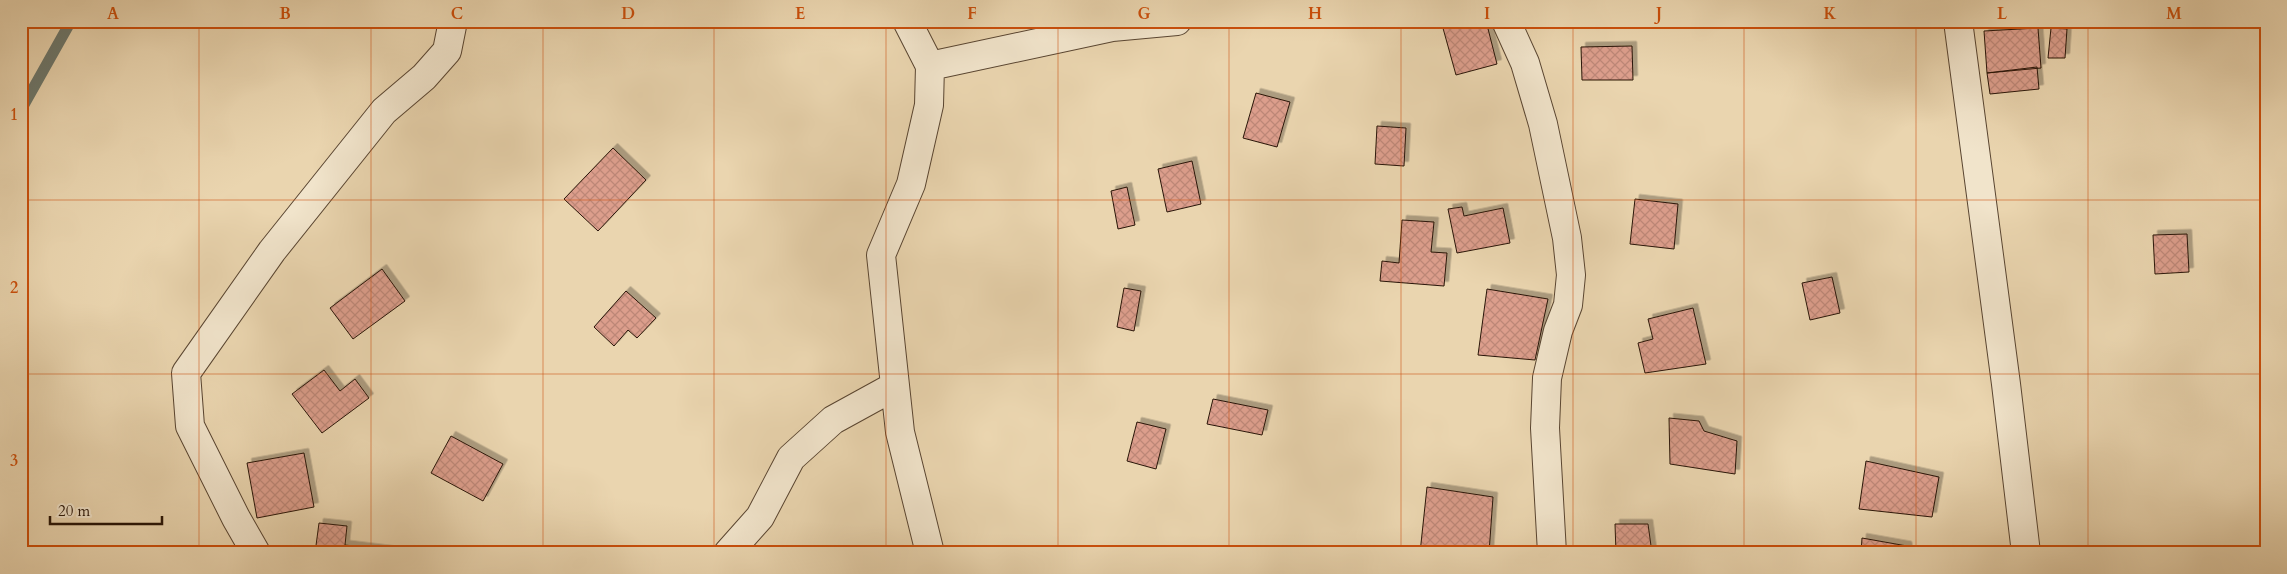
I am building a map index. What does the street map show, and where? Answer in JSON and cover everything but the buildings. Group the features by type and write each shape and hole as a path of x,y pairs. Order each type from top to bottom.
{"street":[{"path":"256,553 236,518 190,426 186,373 272,251 384,111 424,77 447,52 453,21"},
{"path":"908,21 930,66 929,105 911,184 881,255 900,432 930,553"},
{"path":"930,66 1112,27 1177,21"},
{"path":"1506,21 1525,63 1543,124 1567,238 1571,275 1568,305 1558,331 1547,378 1545,428 1552,553"},
{"path":"1958,21 2004,366 2026,553"},
{"path":"728,553 760,517 791,458 833,420 895,386"}],"waterway":[{"path":"21,110 71,21"}]}
